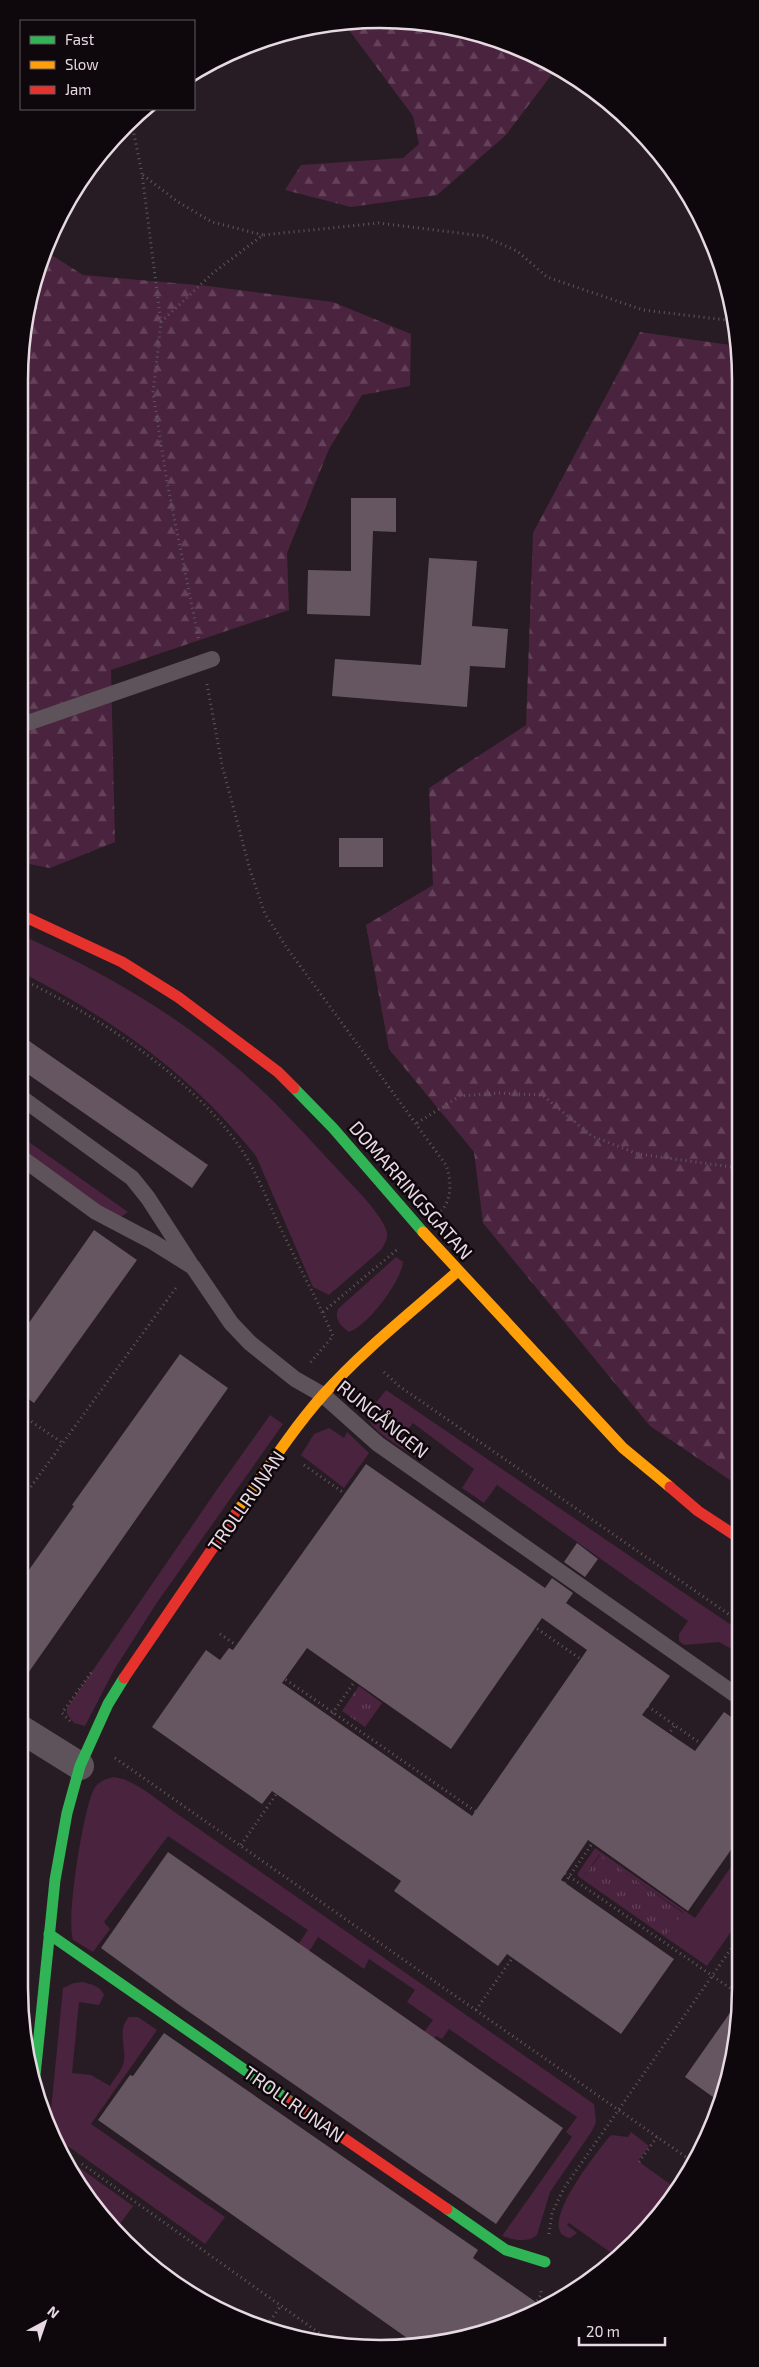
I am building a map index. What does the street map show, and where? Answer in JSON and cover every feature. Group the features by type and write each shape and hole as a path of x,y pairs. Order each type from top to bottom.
{"street":[{"name":"DOMARRINGSGATAN","path":"28,918 122,962 178,997 271,1066 333,1128 458,1271 623,1448 698,1511 732,1533"},
{"name":"TROLLRUNAN","path":"36,2065 49,1934 62,1842 80,1766 108,1704 125,1676 281,1449 323,1395 364,1354 458,1271"},
{"path":"28,1734 80,1766"},
{"name":"TROLLRUNAN","path":"49,1934 506,2250 545,2262"}],"lane":[{"path":"28,723 207,659"},
{"path":"28,1103 132,1178 148,1198 193,1267"},
{"name":"RUNGÅNGEN","path":"28,1163 96,1212 153,1242 193,1267 231,1323 250,1344 295,1379 323,1395 378,1444 732,1692"}],"path":[{"path":"133,129 142,174 161,322 153,393 167,482 207,659 222,765 250,870 265,914 326,1002 417,1123 446,1165 451,1179 446,1207 322,1312"},
{"path":"142,174 178,202 212,222 263,235 379,223 483,236 517,251 547,277 643,310 726,320"},
{"path":"161,322 213,273 263,235"},
{"path":"28,983 109,1028 162,1068 194,1096 237,1142 250,1163 333,1336 364,1354 399,1386 732,1616"},
{"path":"417,1123 460,1096 500,1093 542,1095 592,1136 638,1154 732,1167"},
{"path":"28,1490 170,1294 193,1267"},
{"path":"295,1379 333,1336"},
{"path":"28,1418 62,1442"},
{"path":"281,1449 732,1765"},
{"path":"241,1845 439,1560"},
{"path":"220,1634 732,1990"},
{"path":"96,1664 62,1713 91,1741 687,2158"},
{"path":"476,2010 675,1725"},
{"path":"536,2302 541,2295 552,2213 564,2188 732,1947"},
{"path":"639,2162 657,2137"},
{"path":"82,2164 321,2334"},
{"path":"269,2322 280,2306"}],"green space":[{"path":"403,28 448,34 493,46 553,73 506,135 437,195 351,207 285,190 301,165 403,158 419,144 413,116 348,29"},
{"path":"50,254 83,275 208,286 333,302 411,334 410,386 362,395 329,449 287,553 289,610 111,670 115,842 50,868 28,864 28,356 39,288"},
{"path":"640,332 729,345 732,380 732,1481 650,1426 483,1223 474,1152 389,1049 366,925 433,885 429,788 526,725 533,533"},
{"path":"28,938 100,974 153,1005 203,1039 241,1071 299,1128 374,1210 385,1226 387,1233 381,1250 329,1295 313,1287 256,1156 231,1126 177,1074 148,1050 86,1008 28,976"},
{"path":"28,1141 128,1212 119,1218 28,1155"},
{"path":"396,1257 403,1262 390,1291 365,1321 349,1332 338,1320 338,1309"},
{"path":"386,1390 732,1626 732,1649 719,1642 684,1645 679,1641 679,1634 688,1621 497,1485 484,1503 462,1488 474,1469 413,1423 404,1435 423,1449 415,1457 375,1428 366,1415"},
{"path":"270,1415 283,1424 156,1604 114,1670 85,1726 74,1723 67,1714 67,1708"},
{"path":"329,1428 344,1438 347,1432 369,1453 344,1488 301,1455 314,1434"},
{"path":"359,1686 382,1703 365,1727 342,1711"},
{"path":"114,1777 130,1782 146,1792 594,2104 596,2122 592,2131 550,2192 537,2235 524,2240 502,2236 572,2137 566,2132 577,2117 449,2029 442,2039 436,2036 404,2082 391,2076 433,2020 407,2002 415,1990 369,1959 364,1969 318,1937 276,2006 268,1988 308,1930 168,1836 104,1922 110,1929 93,1952 73,1940 71,1928 74,1889 80,1842 89,1803 97,1785 104,1780"},
{"path":"595,1848 695,1918 732,1865 732,1930 707,1966 665,1937 683,1912 599,1855 582,1879 578,1876 578,1873"},
{"path":"600,1855 683,1913 665,1937 582,1879"},
{"path":"83,1982 93,1985 104,1995 99,2005 79,2002 72,2073 91,2075 110,2086 123,2064 123,2027 129,2017 138,2017 157,2030 91,2124 225,2217 205,2244 64,2143 51,2113 63,1988 74,1983"},
{"path":"631,2132 649,2146 638,2161 671,2185 644,2220 611,2253 569,2223 567,2225 577,2233 570,2238 561,2232 559,2221 571,2190 609,2137 612,2135 628,2137"},
{"path":"80,2168 133,2206 120,2225 100,2202 78,2169"}],"building":[{"path":"351,498 396,498 396,532 373,531 370,616 307,614 308,570 351,571"},
{"path":"429,558 477,561 472,626 508,629 505,668 470,666 467,707 332,696 335,659 421,665"},
{"path":"339,838 383,838 383,867 339,867"},
{"path":"28,1040 208,1165 192,1188 28,1074"},
{"path":"94,1230 137,1260 34,1403 28,1399 28,1324"},
{"path":"180,1354 228,1388 28,1673 28,1571 74,1506 72,1505"},
{"path":"366,1464 545,1588 552,1578 573,1593 566,1603 670,1676 642,1715 695,1751 724,1712 732,1718 732,1848 688,1911 588,1840 561,1880 674,1959 621,2034 507,1954 498,1966 394,1891 401,1881 272,1791 262,1804 152,1727 206,1650 220,1660 229,1648 233,1650","holes":["542,1618 587,1650 472,1816 282,1683 307,1648 451,1749"]},
{"path":"577,1543 598,1559 585,1577 564,1562"},
{"path":"168,1852 563,2128 496,2224 182,2007 101,1948"},
{"path":"731,2012 725,2056 714,2098 685,2077"},
{"path":"164,2033 478,2250 473,2258 536,2302 514,2313 471,2328 408,2338 98,2120 130,2075 133,2076"}],"traffic: fast":[{"path":"294,1088 333,1128 423,1232"},
{"path":"36,2065 55,1880 67,1813 80,1766 108,1704 124,1678"},
{"path":"49,1934 291,2102"},
{"path":"447,2209 506,2250 545,2262"}],"traffic: slow":[{"path":"423,1232 623,1448 670,1487"},
{"path":"236,1514 289,1438 323,1395 372,1346 458,1271"}],"traffic: jam":[{"path":"28,918 122,962 178,997 278,1072 294,1088"},
{"path":"670,1487 698,1511 732,1533"},
{"path":"124,1678 236,1514"},
{"path":"291,2102 447,2209"}]}
